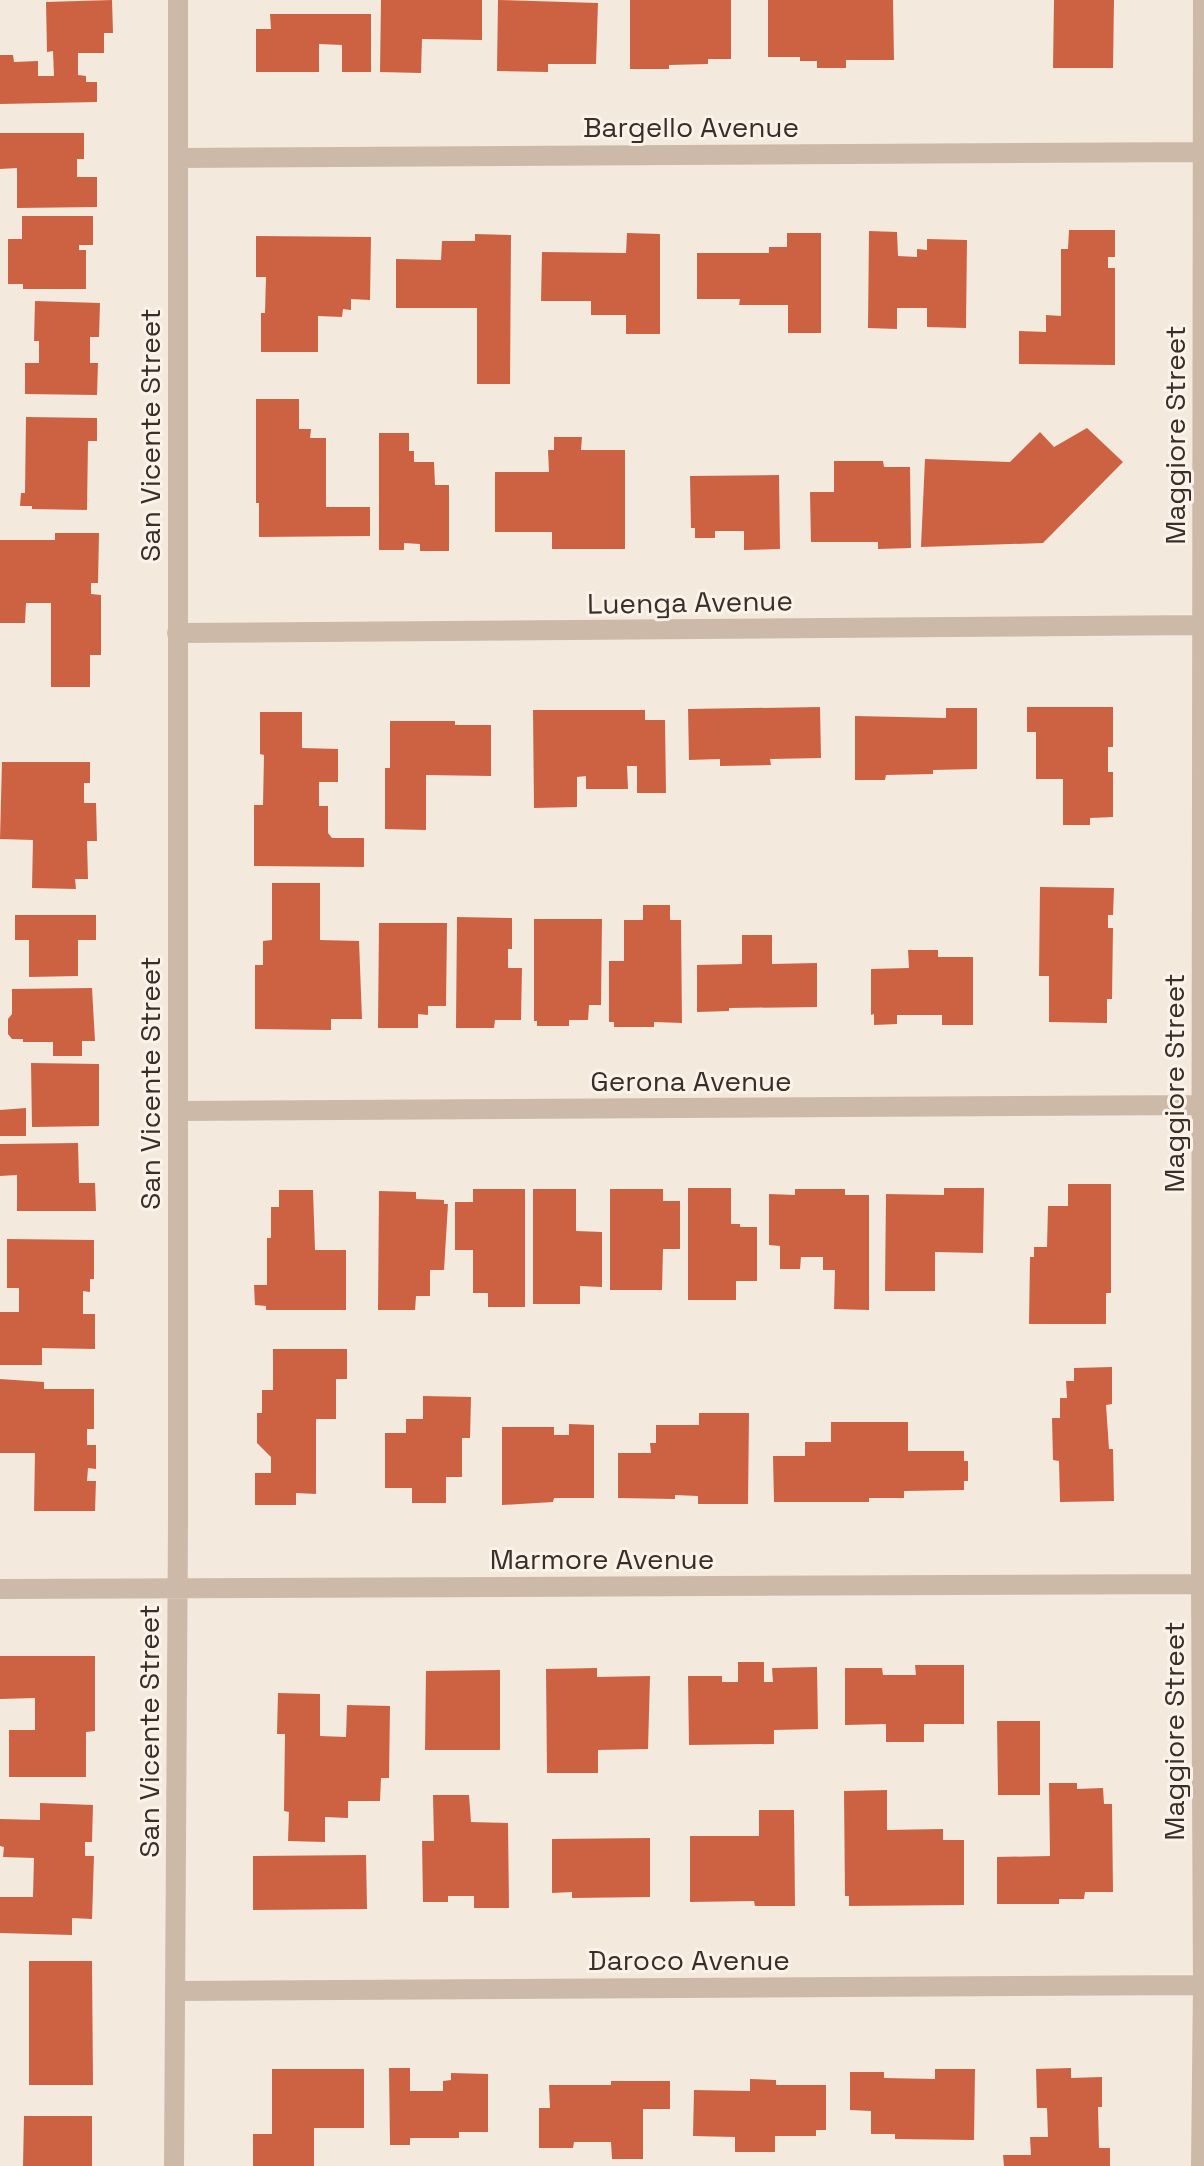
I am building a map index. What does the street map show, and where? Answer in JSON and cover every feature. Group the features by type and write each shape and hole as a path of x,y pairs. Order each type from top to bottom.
{"street":[{"name":"San Vicente Street","path":"174,2166 179,1111 178,0"},
{"name":"Maggiore Street","path":"1201,2166 1204,1985 1203,0"},
{"name":"Bargello Avenue","path":"178,158 1203,152"},
{"name":"Luenga Avenue","path":"177,633 1204,625"},
{"name":"Gerona Avenue","path":"179,1111 1203,1105"},
{"name":"Marmore Avenue","path":"0,1589 1202,1584"},
{"name":"Daroco Avenue","path":"175,1991 1204,1985"}],"building":[{"path":"112,0 113,33 104,33 104,53 78,53 78,75 86,76 86,82 97,82 97,102 0,104 0,55 13,55 14,62 38,61 38,76 54,76 53,51 47,52 46,2"},
{"path":"381,0 482,0 482,40 422,39 421,73 380,72"},
{"path":"498,0 598,3 596,64 548,64 548,72 497,71"},
{"path":"630,0 731,0 731,59 708,59 708,64 669,65 669,69 630,69"},
{"path":"768,0 893,0 894,60 846,60 846,68 817,68 817,61 800,61 800,57 768,57"},
{"path":"1054,0 1114,0 1113,68 1053,68"},
{"path":"270,14 371,14 371,72 342,72 342,45 319,44 319,72 256,72 256,29 271,29"},
{"path":"0,133 84,133 84,159 77,159 77,177 97,177 97,207 17,208 17,168 0,169"},
{"path":"22,216 93,216 93,245 79,245 79,250 86,250 86,289 23,289 23,284 8,284 8,239 22,239"},
{"path":"1069,230 1115,230 1115,257 1108,257 1108,268 1115,268 1115,365 1019,364 1019,331 1046,332 1046,315 1061,316 1061,249 1068,249"},
{"path":"869,231 897,232 898,256 917,257 917,249 927,250 927,239 967,240 966,328 927,327 927,308 897,308 897,329 868,328"},
{"path":"627,233 660,234 660,334 626,334 626,315 591,315 591,301 541,301 542,252 626,253"},
{"path":"787,233 821,233 821,333 788,333 788,305 739,305 740,299 697,299 697,253 769,253 769,247 787,247"},
{"path":"475,234 511,235 510,384 477,384 477,308 396,308 396,259 441,260 442,241 475,241"},
{"path":"256,236 371,237 370,300 351,299 351,310 343,309 342,317 318,316 318,352 261,352 261,313 265,313 266,277 256,277"},
{"path":"35,301 100,303 99,337 90,337 90,363 98,363 97,395 25,394 25,363 39,363 39,341 34,341"},
{"path":"256,399 299,399 299,429 311,429 310,438 326,438 326,507 370,507 370,536 259,537"},
{"path":"26,417 97,418 97,441 88,441 87,510 20,506 21,493 25,493"},
{"path":"1087,428 1123,462 1043,543 921,547 925,459 1010,462 1040,432 1054,447"},
{"path":"379,433 409,433 409,451 414,451 414,462 434,462 435,485 449,485 449,551 420,551 420,544 404,543 404,550 379,550"},
{"path":"554,437 582,437 581,450 625,450 625,549 552,549 552,532 495,532 495,472 549,472 548,450 554,450"},
{"path":"834,461 883,461 884,467 910,467 911,548 878,549 878,542 811,542 810,492 834,492"},
{"path":"779,475 780,549 744,550 744,531 715,531 715,538 695,538 695,528 691,528 690,476"},
{"path":"55,533 99,533 98,583 91,583 91,594 101,595 101,655 90,655 90,687 51,687 51,603 26,603 25,623 0,623 0,540 55,540"},
{"path":"820,707 821,758 770,759 771,765 720,766 720,759 689,760 688,709"},
{"path":"1027,707 1113,707 1113,747 1108,747 1108,772 1113,772 1113,817 1090,818 1090,825 1063,825 1063,779 1036,779 1036,732 1027,732"},
{"path":"946,708 977,708 977,769 933,770 933,774 886,775 885,780 855,780 855,716 946,718"},
{"path":"533,710 645,710 645,720 665,720 666,793 637,793 637,766 627,766 628,789 586,789 586,776 577,777 577,807 534,808"},
{"path":"260,712 302,712 302,748 338,749 338,782 319,782 319,806 328,806 328,833 332,838 364,838 364,867 254,866 254,805 263,805 264,755 260,754"},
{"path":"390,721 455,721 455,725 491,725 491,776 426,775 426,830 385,829 385,768 390,768"},
{"path":"2,762 90,762 90,783 84,783 84,803 96,803 97,841 87,841 88,879 75,879 76,889 32,888 33,840 0,839"},
{"path":"272,883 320,883 320,940 359,941 362,1019 331,1019 331,1030 255,1029 255,965 263,965 263,941 272,940"},
{"path":"1040,887 1114,888 1113,915 1108,915 1108,928 1113,928 1112,999 1107,999 1107,1023 1049,1022 1049,976 1039,976"},
{"path":"643,905 670,905 670,920 681,920 682,1023 654,1022 654,1027 614,1027 614,1022 609,1022 609,961 624,961 624,920 643,920"},
{"path":"15,915 96,915 96,940 78,940 78,976 29,977 29,940 15,940"},
{"path":"457,917 512,918 512,949 508,949 508,968 522,968 521,1020 495,1020 494,1028 456,1028"},
{"path":"534,919 602,919 601,1005 589,1005 588,1020 569,1020 569,1026 537,1026 537,1021 534,1021"},
{"path":"379,923 447,923 446,1006 428,1006 428,1015 418,1014 418,1028 378,1028"},
{"path":"742,935 772,935 772,964 817,963 817,1007 729,1008 729,1011 697,1012 697,965 742,964"},
{"path":"908,950 938,950 938,957 973,957 973,1025 942,1025 942,1015 897,1015 897,1024 874,1025 874,1014 871,1015 871,969 909,968"},
{"path":"92,988 95,1041 82,1041 82,1056 53,1056 53,1042 23,1042 23,1039 12,1039 8,1034 12,989"},
{"path":"31,1063 99,1064 99,1126 32,1127"},
{"path":"26,1108 26,1136 0,1136 0,1110"},
{"path":"78,1143 79,1183 95,1183 96,1211 17,1211 17,1175 0,1176 0,1144"},
{"path":"1068,1184 1111,1184 1111,1293 1106,1293 1106,1324 1029,1324 1030,1257 1034,1257 1034,1247 1047,1247 1048,1206 1068,1206"},
{"path":"688,1188 731,1188 731,1224 757,1227 757,1281 736,1281 736,1300 688,1300"},
{"path":"944,1188 984,1188 983,1253 935,1252 935,1291 885,1291 886,1194 944,1195"},
{"path":"473,1189 525,1189 525,1307 488,1307 488,1293 473,1293 473,1250 455,1250 455,1202 473,1202"},
{"path":"533,1189 576,1189 576,1231 602,1232 602,1287 580,1286 580,1304 533,1304"},
{"path":"610,1189 663,1189 663,1201 680,1201 680,1249 663,1249 662,1290 610,1290"},
{"path":"795,1189 845,1189 845,1195 869,1195 869,1310 834,1309 835,1270 823,1270 823,1257 801,1257 800,1269 780,1269 780,1246 769,1245 769,1194 795,1195"},
{"path":"279,1190 313,1190 315,1250 346,1250 346,1310 266,1310 266,1306 255,1305 254,1285 267,1285 267,1238 271,1238 271,1207 279,1207"},
{"path":"379,1191 416,1192 416,1199 444,1200 444,1204 448,1204 444,1270 430,1270 430,1296 416,1296 415,1310 378,1310"},
{"path":"7,1239 94,1240 94,1279 90,1279 90,1292 83,1291 83,1314 95,1314 95,1349 42,1348 42,1365 0,1365 0,1312 19,1312 19,1288 7,1288"},
{"path":"273,1349 347,1349 347,1379 336,1379 336,1419 316,1419 316,1494 296,1493 296,1505 255,1505 255,1473 271,1473 271,1457 257,1443 257,1413 262,1413 262,1390 273,1390"},
{"path":"1112,1367 1112,1404 1106,1405 1109,1449 1113,1449 1114,1501 1060,1502 1059,1461 1053,1460 1052,1418 1060,1418 1060,1398 1067,1398 1066,1381 1074,1381 1074,1368"},
{"path":"0,1379 44,1382 44,1389 94,1389 94,1429 87,1429 87,1445 96,1445 96,1469 88,1468 87,1481 96,1481 95,1511 34,1511 35,1453 0,1453"},
{"path":"423,1396 471,1397 470,1438 462,1438 462,1477 446,1477 446,1503 412,1503 412,1488 385,1488 385,1433 406,1433 406,1419 423,1419"},
{"path":"699,1413 749,1413 748,1504 698,1504 698,1496 675,1495 675,1499 618,1498 618,1453 651,1453 650,1443 656,1443 656,1425 699,1425"},
{"path":"831,1422 908,1422 908,1451 964,1451 964,1461 968,1461 968,1481 964,1481 964,1490 904,1491 904,1498 869,1498 869,1502 774,1502 773,1456 805,1456 805,1442 831,1442"},
{"path":"569,1424 594,1425 594,1498 554,1498 553,1502 502,1505 502,1427 554,1427 554,1435 569,1435"},
{"path":"0,1656 95,1656 95,1731 86,1732 86,1777 9,1777 9,1730 35,1730 35,1698 0,1699"},
{"path":"738,1662 764,1662 764,1682 773,1682 772,1668 817,1667 818,1729 774,1730 774,1744 689,1745 688,1676 722,1676 722,1682 738,1682"},
{"path":"915,1665 964,1665 964,1724 924,1724 924,1742 886,1742 886,1724 845,1725 845,1668 882,1668 883,1675 916,1675"},
{"path":"597,1668 597,1677 650,1676 648,1749 598,1750 598,1773 547,1773 546,1669"},
{"path":"500,1670 500,1750 425,1750 426,1671"},
{"path":"278,1693 320,1694 320,1736 346,1737 347,1705 390,1706 389,1778 381,1778 380,1801 348,1801 348,1818 325,1817 325,1842 288,1841 289,1812 284,1811 285,1734 277,1734"},
{"path":"997,1721 1040,1721 1040,1795 998,1795"},
{"path":"1049,1783 1077,1783 1077,1789 1103,1788 1104,1804 1112,1804 1113,1892 1085,1892 1084,1899 1059,1899 1059,1904 997,1904 997,1857 1050,1856"},
{"path":"887,1790 887,1830 943,1829 943,1840 964,1840 964,1905 849,1906 849,1896 845,1896 844,1791"},
{"path":"433,1795 469,1795 471,1822 508,1823 509,1908 474,1908 474,1896 448,1896 448,1902 423,1902 422,1841 434,1841"},
{"path":"40,1803 93,1805 92,1842 85,1842 85,1856 94,1856 92,1919 72,1918 72,1935 0,1933 0,1897 33,1897 34,1858 3,1857 0,1819 40,1820"},
{"path":"759,1810 794,1810 795,1906 755,1906 754,1901 690,1902 690,1836 759,1836"},
{"path":"650,1838 650,1897 572,1898 572,1892 552,1893 552,1839"},
{"path":"366,1855 367,1909 253,1910 253,1856"},
{"path":"29,1961 92,1961 93,2085 29,2085"},
{"path":"389,2068 410,2068 410,2091 443,2091 443,2081 451,2080 451,2073 488,2074 488,2132 459,2132 459,2138 410,2138 410,2145 390,2145"},
{"path":"1071,2068 1071,2078 1102,2077 1102,2107 1098,2107 1099,2148 1110,2148 1110,2166 1004,2166 1003,2155 1031,2155 1030,2137 1048,2137 1047,2108 1037,2108 1036,2069"},
{"path":"272,2069 364,2069 364,2128 314,2128 314,2166 253,2166 253,2134 272,2134"},
{"path":"935,2069 975,2069 974,2140 895,2139 895,2134 871,2134 871,2111 850,2110 850,2072 884,2072 884,2078 935,2079"},
{"path":"750,2079 776,2080 776,2085 826,2085 826,2130 816,2130 816,2136 775,2136 775,2152 735,2152 735,2137 693,2136 694,2090 750,2091"},
{"path":"611,2081 670,2081 670,2109 643,2109 643,2159 612,2159 611,2142 574,2142 573,2148 539,2148 539,2108 550,2108 549,2085 611,2085"},
{"path":"24,2116 92,2116 92,2166 23,2166"}]}
